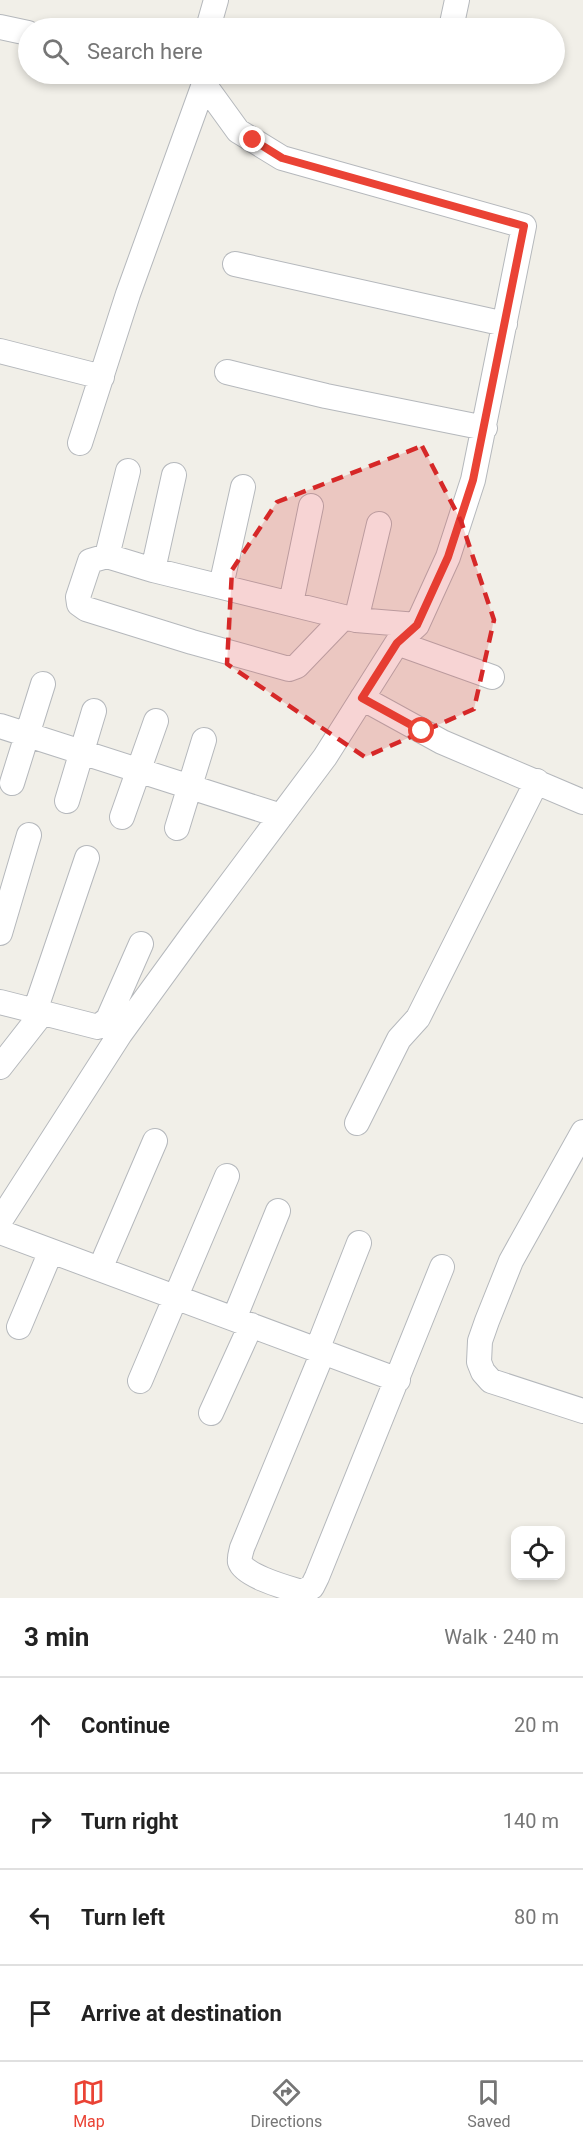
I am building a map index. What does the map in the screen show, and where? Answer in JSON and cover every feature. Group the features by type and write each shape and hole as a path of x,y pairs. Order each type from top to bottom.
{"street":[{"path":"211,18 216,0"},
{"path":"457,0 457,18"},
{"path":"0,27 18,31"},
{"path":"81,443 201,84"},
{"path":"0,1221 120,1034 325,757 397,643 417,625 448,557 473,480 524,226 282,158 238,131 206,84"},
{"path":"235,264 505,324"},
{"path":"0,351 102,377"},
{"path":"227,372 326,396 485,428"},
{"path":"107,556 128,471"},
{"path":"153,570 174,475"},
{"path":"221,586 243,487"},
{"path":"291,603 311,506"},
{"path":"379,524 350,618 297,666 289,669 87,609 79,604 78,597 90,561 107,556 153,570 350,618 417,625"},
{"path":"397,643 492,677"},
{"path":"12,783 43,684"},
{"path":"362,698 442,742 583,801"},
{"path":"66,801 94,711"},
{"path":"122,817 156,721"},
{"path":"0,726 281,816"},
{"path":"177,828 204,740"},
{"path":"357,1123 399,1039 418,1017 537,781"},
{"path":"0,933 29,835"},
{"path":"0,1067 39,1011 87,858"},
{"path":"0,1002 98,1028 108,1019 141,944"},
{"path":"583,1132 511,1261 480,1341 479,1362 483,1372 491,1381 583,1411"},
{"path":"100,1269 155,1142"},
{"path":"140,1381 226,1176"},
{"path":"211,1413 279,1211"},
{"path":"0,1232 398,1380"},
{"path":"359,1243 320,1351 242,1548 240,1564 246,1571 283,1587 301,1592 312,1587 317,1577 442,1267"},
{"path":"19,1327 51,1251"}],"highlighted area":[{"path":"422,446 461,521 494,620 474,709 365,757 227,664 232,570 277,502"}],"route":[{"path":"253,140 282,158 524,226 485,428 473,480 448,557 417,625 397,643 362,698 422,731"}]}
